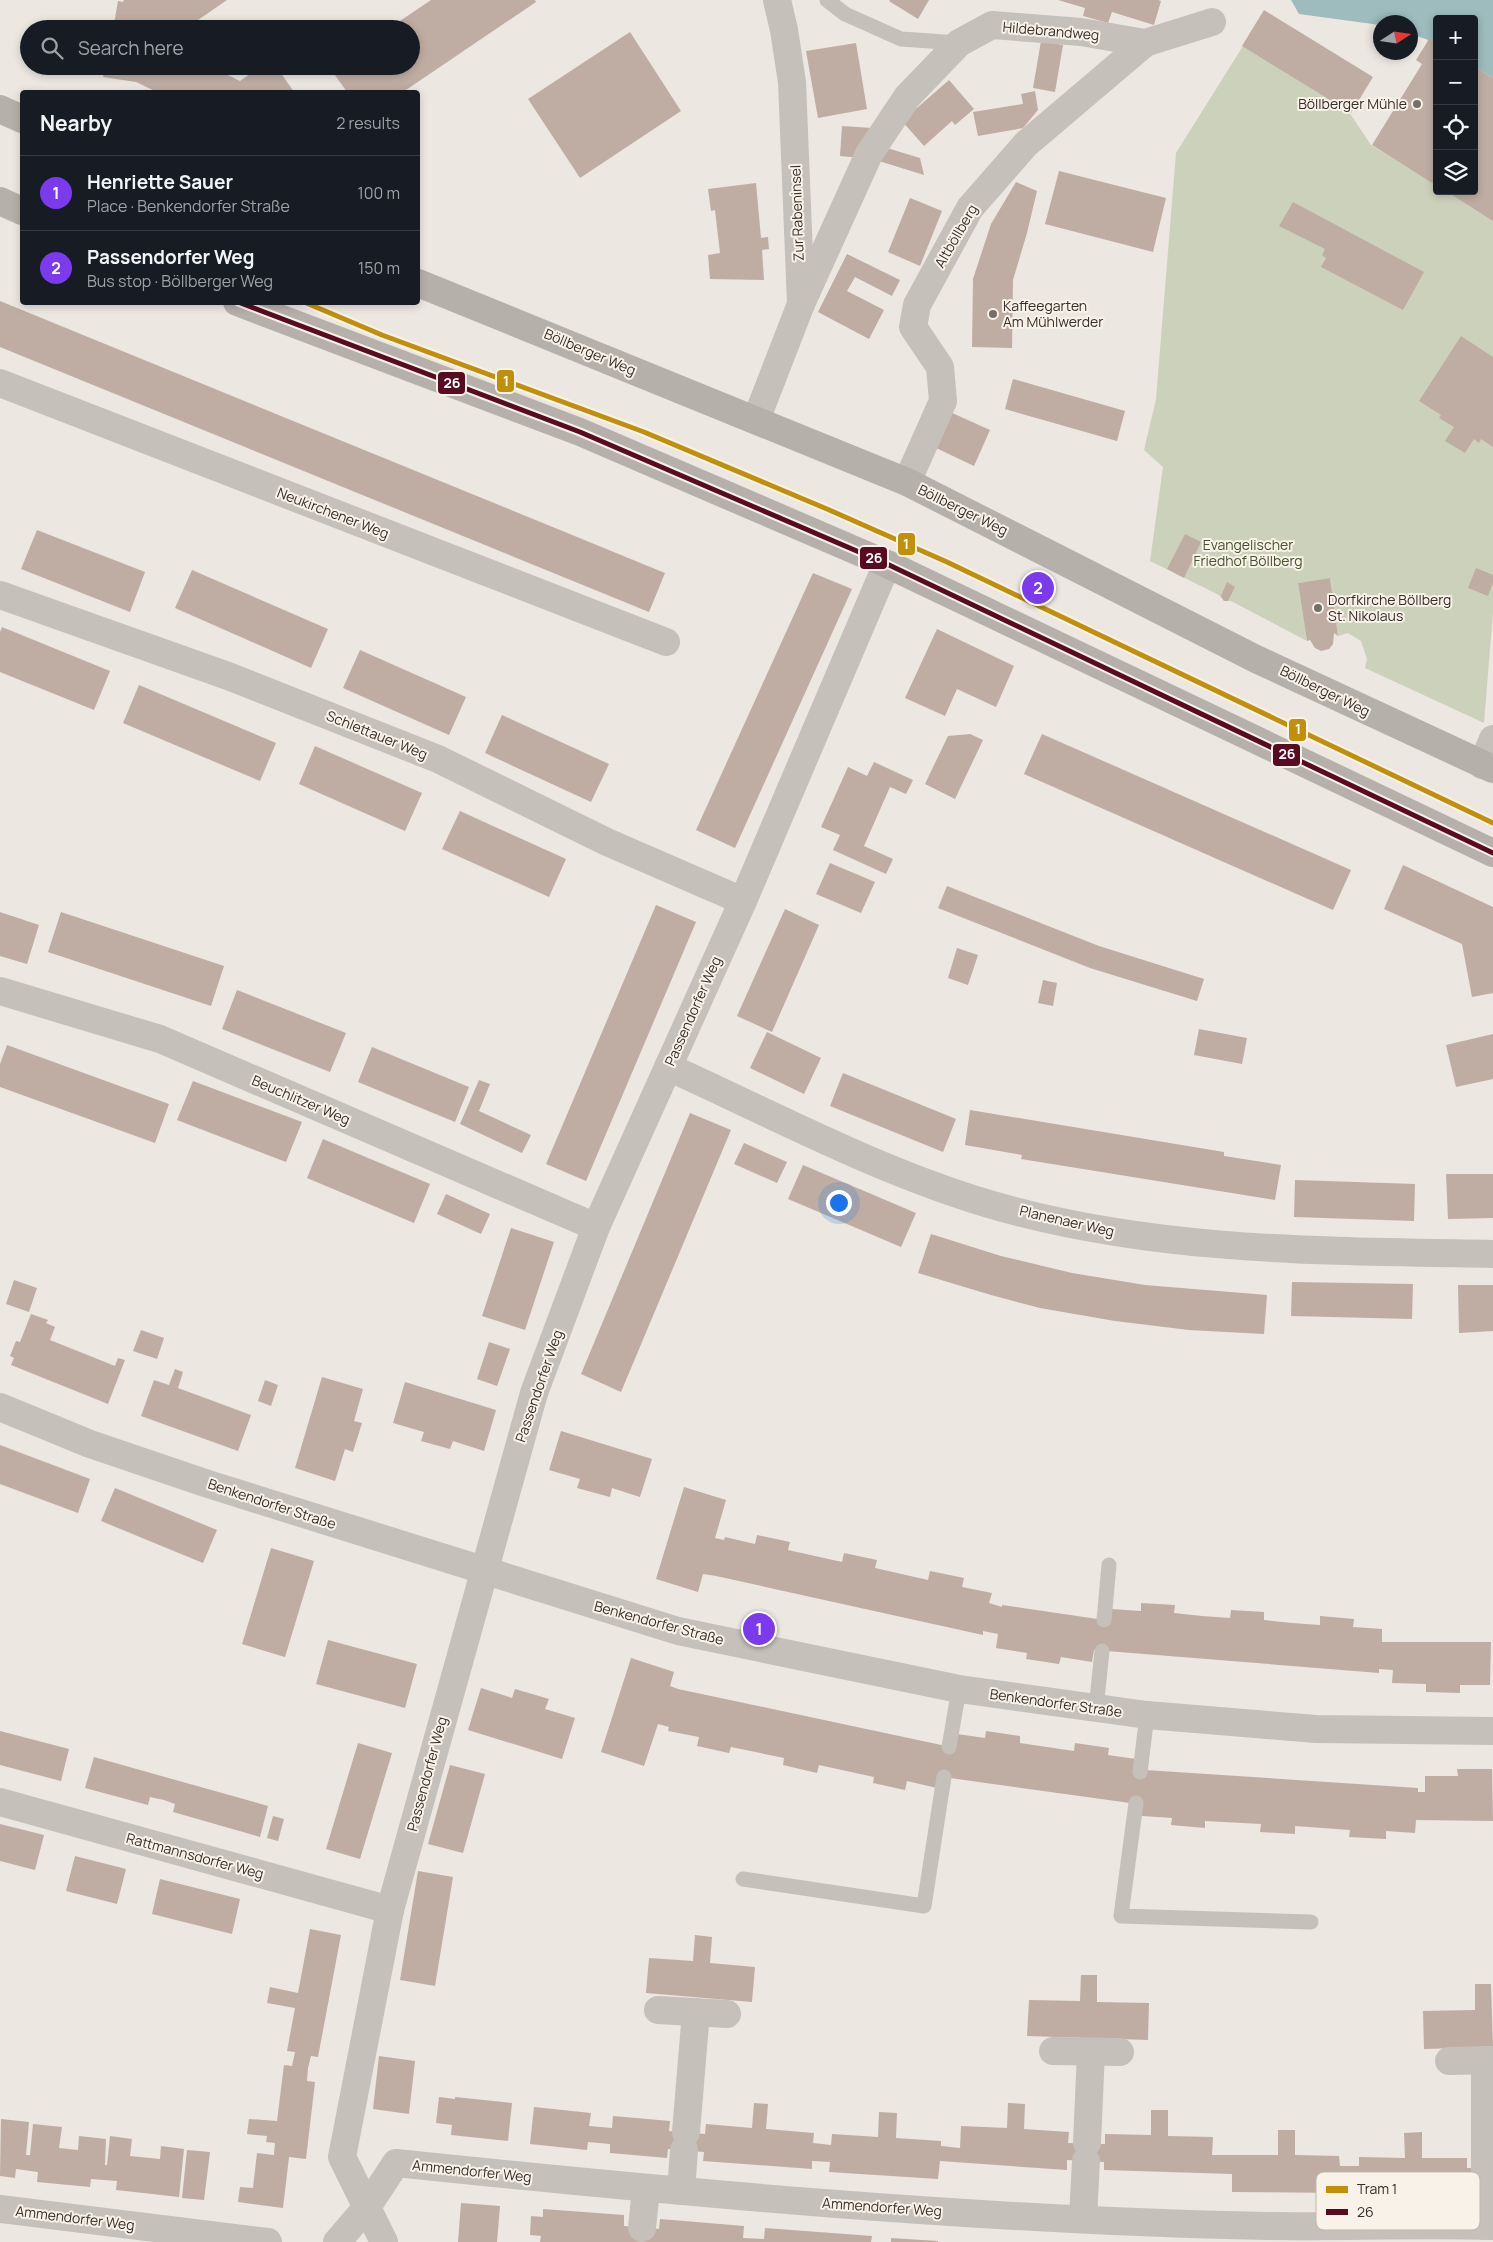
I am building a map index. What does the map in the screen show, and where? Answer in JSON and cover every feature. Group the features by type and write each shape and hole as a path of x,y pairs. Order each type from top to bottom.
{"street":[{"name":"Zur Rabeninsel","path":"756,420 801,304 792,82 784,30 776,0"},
{"name":"Hildebrandweg","path":"801,304 869,154 907,97 959,43 992,26 1081,32 1145,43 1212,22"},
{"name":"Altböllberg","path":"907,482 943,400 940,367 913,327 916,305 970,208 1026,144 1145,43"},
{"path":"0,109 20,118"},
{"path":"0,201 20,210"},
{"name":"Böllberger Weg","path":"420,284 907,482 1256,658 1488,767"},
{"path":"245,305 580,432 887,564 1493,853"},
{"name":"Neukirchener Weg","path":"0,383 666,642"},
{"name":"Passendorfer Weg","path":"384,2242 342,2157 390,1910 534,1392 596,1227 743,901 887,564"},
{"name":"Schlettauer Weg","path":"0,595 228,676 438,759 607,842 743,901"},
{"path":"1488,767 1493,739"},
{"name":"Beuchlitzer Weg","path":"0,991 160,1039 596,1227"},
{"name":"Planenaer Weg","path":"668,1067 913,1179 990,1204 1100,1231 1226,1246 1493,1254"},
{"name":"Benkendorfer Straße","path":"0,1407 90,1444 208,1484 678,1631 958,1689 1096,1709 1316,1729 1493,1731"},
{"name":"Rattmannsdorfer Weg","path":"0,1802 390,1910"},
{"path":"658,2010 727,2014"},
{"path":"681,2191 696,2012"},
{"path":"1053,2051 1120,2052"},
{"path":"1084,2218 1091,2052"},
{"name":"Ammendorfer Weg","path":"1449,2061 1489,2060 1485,2176 1489,2226"},
{"name":"Ammendorfer Weg","path":"337,2242 367,2207 396,2163 646,2189 889,2208 1266,2226 1316,2226"},
{"path":"642,2228 646,2189"},
{"name":"Ammendorfer Weg","path":"0,2209 268,2242"}],"lane":[{"path":"827,0 845,14 900,39 959,43"},
{"path":"1104,1620 1109,1565"},
{"path":"1096,1709 1102,1651"},
{"path":"949,1746 958,1689"},
{"path":"1140,1772 1147,1715"},
{"path":"743,1879 924,1906 944,1777"},
{"path":"1136,1803 1121,1916 1311,1922"}],"green space":[{"name":"Evangelischer Friedhof Böllberg","path":"1243,46 1349,112 1371,145 1433,183 1433,195 1454,195 1493,219 1493,613 1484,723 1365,668 1367,659 1361,641 1348,633 1338,636 1330,578 1298,583 1307,641 1231,601 1224,601 1219,595 1150,561 1163,467 1144,450 1156,399 1176,153"}],"water":[{"path":"1291,0 1493,0 1493,78 1478,69 1478,15 1433,15 1433,42 1418,36 1418,15 1373,15 1373,24 1299,14"}],"building":[{"path":"124,0 227,0 198,20 115,20 118,1 123,2"},
{"path":"431,0 535,0 536,2 406,90 346,90 335,75 420,75 420,20 401,20"},
{"path":"890,0 929,0 918,19"},
{"path":"1058,0 1161,1 1154,25 1112,12 1108,23 1083,16 1085,8"},
{"path":"1264,10 1373,77 1351,113 1242,46"},
{"path":"630,32 681,111 580,178 528,99"},
{"name":"Böllberger Mühle","path":"1429,39 1433,41 1433,183 1372,145 1422,64 1416,60 1418,60"},
{"path":"1041,41 1063,45 1055,92 1033,88"},
{"path":"856,43 867,109 818,118 806,51"},
{"path":"1478,69 1493,78 1493,221 1452,195 1478,195"},
{"path":"103,75 228,75 240,81 248,75 282,75 293,90 153,90 136,82 103,77"},
{"path":"949,80 974,109 955,125 952,121 924,146 902,121"},
{"path":"1035,91 1038,110 1023,128 978,136 973,112 1023,104 1021,94"},
{"path":"842,126 872,128 860,158 840,156"},
{"path":"887,148 920,158 924,175 879,161"},
{"path":"1059,171 1166,198 1153,252 1045,224"},
{"path":"1016,182 1037,191 1013,280 1012,348 972,347 973,279 991,224"},
{"path":"756,183 761,238 768,237 769,249 762,250 764,280 710,279 708,255 720,253 715,210 711,211 708,189"},
{"path":"910,198 942,211 920,266 888,252"},
{"path":"1293,202 1424,272 1403,310 1321,267 1326,258 1322,255 1325,249 1279,226"},
{"path":"847,254 900,280 892,296 855,277 847,291 884,310 869,339 818,312"},
{"path":"0,301 665,573 649,612 0,347"},
{"path":"1461,336 1493,357 1493,447 1481,439 1479,443 1474,439 1465,453 1445,441 1454,427 1439,418 1441,415 1419,401"},
{"path":"1013,379 1125,411 1117,441 1005,409"},
{"path":"950,412 990,430 974,466 934,447"},
{"path":"37,530 145,572 130,612 21,569"},
{"path":"1185,534 1201,542 1184,578 1167,569"},
{"path":"1476,568 1493,575 1493,583 1488,596 1468,588"},
{"path":"192,570 328,629 311,668 175,608"},
{"path":"813,573 852,589 735,848 696,830"},
{"name":"Dorfkirche Böllberg St. Nikolaus","path":"1330,578 1338,636 1334,633 1333,644 1329,649 1321,651 1315,648 1310,640 1307,641 1298,583"},
{"path":"1227,582 1235,587 1228,601 1224,601 1221,596"},
{"path":"2,627 110,671 94,710 0,672 0,632"},
{"path":"937,629 1014,666 996,707 957,689 945,716 905,698"},
{"path":"360,650 466,697 449,735 343,688"},
{"path":"139,685 276,743 260,781 123,723"},
{"path":"502,715 609,764 591,802 485,753"},
{"path":"970,734 983,740 955,799 925,784 948,736"},
{"path":"1042,734 1351,870 1333,910 1024,774"},
{"path":"315,746 422,793 405,831 299,784"},
{"path":"874,762 913,780 906,794 890,787 864,846 893,859 886,874 833,850 840,835 821,827 848,767 867,776"},
{"path":"460,811 566,859 549,897 442,849"},
{"path":"830,863 875,882 861,913 816,894"},
{"path":"1403,865 1493,907 1493,993 1472,997 1462,944 1384,909"},
{"path":"947,886 1099,946 1204,979 1197,1001 1090,968 938,908"},
{"path":"656,905 696,922 586,1181 546,1164"},
{"path":"785,909 819,925 772,1032 737,1016"},
{"path":"0,912 39,925 27,964 0,956"},
{"path":"61,912 224,966 211,1006 48,952"},
{"path":"957,948 978,955 968,985 948,978"},
{"path":"1043,980 1057,983 1053,1006 1038,1003"},
{"path":"237,990 346,1033 330,1072 222,1029"},
{"path":"1199,1029 1247,1038 1242,1064 1194,1055"},
{"path":"767,1032 821,1058 804,1094 750,1068"},
{"path":"1493,1034 1493,1079 1456,1087 1446,1045"},
{"path":"7,1045 169,1104 155,1143 0,1087 0,1064"},
{"path":"372,1047 469,1087 455,1122 358,1082"},
{"path":"843,1073 956,1119 943,1152 830,1106"},
{"path":"479,1080 490,1084 479,1111 531,1135 522,1153 460,1124"},
{"path":"193,1081 302,1122 286,1162 177,1120"},
{"path":"970,1110 1224,1152 1224,1156 1281,1165 1275,1200 1021,1159 1022,1155 965,1145"},
{"path":"690,1113 731,1130 621,1392 581,1374"},
{"path":"323,1139 430,1184 414,1223 307,1178"},
{"path":"744,1143 787,1162 777,1183 734,1164"},
{"path":"803,1165 916,1213 901,1247 788,1199"},
{"path":"1446,1174 1493,1174 1493,1218 1448,1219"},
{"path":"1295,1180 1415,1184 1414,1221 1294,1217"},
{"path":"446,1194 490,1214 481,1234 437,1214"},
{"path":"511,1228 554,1242 525,1330 482,1316"},
{"path":"931,1234 1001,1256 1072,1273 1145,1285 1267,1295 1264,1334 1189,1330 1115,1321 1040,1308 991,1295 918,1273"},
{"path":"14,1280 37,1288 29,1312 6,1304"},
{"path":"1292,1282 1413,1284 1412,1319 1291,1316"},
{"path":"1458,1285 1493,1285 1493,1331 1459,1333"},
{"path":"31,1314 48,1320 46,1323 55,1327 50,1340 115,1366 118,1358 125,1360 108,1404 11,1365 14,1358 10,1356 16,1341 20,1342"},
{"path":"141,1330 164,1338 157,1359 133,1351"},
{"path":"489,1342 510,1349 497,1386 477,1379"},
{"path":"175,1369 183,1372 178,1388 251,1415 238,1451 141,1416 154,1380 169,1385"},
{"path":"322,1377 363,1389 354,1421 362,1423 353,1452 345,1449 335,1481 295,1468"},
{"path":"265,1380 278,1385 271,1406 258,1401"},
{"path":"405,1382 496,1410 484,1451 453,1441 450,1449 421,1441 424,1432 393,1423"},
{"path":"561,1431 652,1459 640,1497 612,1488 610,1497 577,1488 580,1479 549,1470"},
{"path":"0,1445 90,1479 78,1513 0,1484"},
{"path":"684,1487 726,1500 715,1538 724,1540 725,1537 755,1544 757,1535 790,1542 788,1550 842,1562 844,1553 877,1560 875,1568 928,1580 930,1571 964,1578 962,1587 992,1593 989,1603 1002,1607 1002,1605 1111,1621 1111,1609 1141,1611 1141,1603 1175,1605 1174,1613 1202,1616 1230,1618 1231,1610 1264,1612 1264,1620 1320,1625 1320,1616 1354,1619 1353,1627 1382,1629 1382,1642 1491,1642 1490,1685 1460,1685 1460,1693 1426,1692 1426,1684 1392,1683 1393,1670 1379,1669 1379,1673 1094,1650 1092,1662 1061,1657 1059,1664 1026,1659 1027,1653 996,1648 998,1634 983,1631 983,1635 716,1576 703,1574 698,1592 656,1579"},
{"path":"115,1488 217,1530 203,1563 101,1521"},
{"path":"271,1548 314,1561 285,1657 242,1644"},
{"path":"328,1640 417,1664 405,1708 316,1684"},
{"path":"631,1658 674,1672 670,1686 678,1689 946,1746 957,1734 985,1738 986,1731 1020,1736 1020,1743 1074,1751 1075,1743 1109,1748 1108,1755 1136,1759 1145,1770 1418,1788 1418,1792 1425,1792 1425,1776 1458,1776 1457,1769 1492,1769 1493,1821 1416,1820 1415,1833 1386,1831 1386,1839 1349,1837 1350,1830 1295,1826 1295,1834 1260,1832 1261,1824 1205,1821 1205,1828 1171,1825 1172,1818 1142,1816 1130,1803 950,1778 937,1788 907,1781 905,1790 873,1783 874,1777 819,1765 817,1773 783,1765 784,1758 731,1747 729,1753 697,1746 699,1737 668,1731 669,1727 658,1724 644,1766 601,1752"},
{"path":"481,1688 512,1698 515,1689 549,1699 545,1709 575,1718 562,1759 468,1730"},
{"path":"0,1731 69,1749 61,1781 0,1765"},
{"path":"358,1743 392,1753 360,1859 326,1849"},
{"path":"94,1757 268,1806 260,1837 173,1812 175,1804 164,1800 150,1797 148,1805 85,1788"},
{"path":"450,1765 485,1774 463,1853 428,1844"},
{"path":"273,1816 284,1819 278,1841 267,1838"},
{"path":"0,1824 44,1835 35,1870 0,1861"},
{"path":"75,1856 126,1869 117,1904 66,1891"},
{"path":"418,1871 453,1877 435,1986 400,1980"},
{"path":"160,1879 240,1899 232,1934 152,1914"},
{"path":"310,1929 341,1935 318,2057 311,2056 308,2068 307,2081 315,2082 306,2159 289,2157 283,2208 238,2202 240,2187 253,2188 257,2153 274,2155 275,2143 266,2142 267,2136 247,2134 249,2119 277,2121 284,2065 292,2066 295,2052 287,2051 295,2008 267,2003 270,1987 298,1993"},
{"path":"695,1935 712,1937 710,1963 755,1967 752,2002 646,1993 649,1958 693,1961"},
{"path":"1081,1975 1097,1975 1097,2002 1149,2003 1148,2040 1027,2036 1029,2000 1080,2001"},
{"path":"1475,1984 1491,1984 1493,2047 1424,2049 1423,2011 1475,2010"},
{"path":"379,2056 415,2061 409,2114 373,2109"},
{"path":"439,2097 512,2103 508,2141 451,2135 452,2125 436,2123"},
{"path":"754,2103 768,2104 766,2129 814,2133 813,2143 831,2145 832,2134 878,2137 879,2112 897,2113 896,2138 941,2141 941,2146 960,2148 961,2126 1007,2128 1008,2103 1025,2104 1024,2129 1069,2132 1068,2143 1105,2144 1105,2134 1151,2135 1151,2110 1168,2110 1168,2136 1213,2137 1212,2155 1278,2155 1278,2130 1295,2130 1295,2155 1339,2156 1340,2166 1359,2166 1359,2157 1405,2158 1404,2133 1422,2132 1422,2158 1467,2158 1467,2168 1493,2168 1493,2185 1480,2185 1480,2172 1316,2172 1316,2193 1232,2192 1232,2174 1104,2170 1104,2162 1067,2160 1067,2170 940,2161 938,2179 829,2172 830,2162 812,2161 812,2169 703,2161 704,2152 668,2149 667,2158 610,2153 610,2144 588,2142 587,2150 530,2144 534,2107 591,2113 589,2126 612,2128 613,2116 670,2121 669,2131 705,2134 706,2124 752,2128"},
{"path":"1,2119 29,2122 26,2155 30,2155 33,2124 62,2127 59,2148 78,2150 79,2136 106,2139 105,2165 107,2165 110,2136 132,2139 130,2156 160,2159 161,2146 184,2149 179,2197 116,2190 117,2181 91,2179 90,2187 37,2182 38,2172 16,2169 15,2178 0,2176"},
{"path":"187,2150 210,2152 204,2200 182,2198"},
{"path":"461,2203 500,2206 497,2242 458,2242"},
{"path":"543,2209 624,2215 624,2226 659,2229 660,2219 744,2226 743,2238 764,2239 765,2228 872,2236 871,2242 540,2242 541,2236 530,2235 531,2216 543,2217"},
{"path":"891,2238 938,2241 938,2242 891,2242"}],"tram line":[{"name":"1","path":"311,305 382,335 644,432 827,509 947,562 1493,823"}],"transit line":[{"name":"26","path":"246,305 580,432 887,564 1493,853"}],"place":[{"name":"Böllberger Mühle","path":"1417,104"},
{"name":"Kaffeegarten Am Mühlwerder","path":"993,314"},
{"name":"Passendorfer Weg","path":"1038,588"},
{"name":"Dorfkirche Böllberg St. Nikolaus","path":"1318,608"},
{"name":"Henriette Sauer","path":"759,1629"}]}
